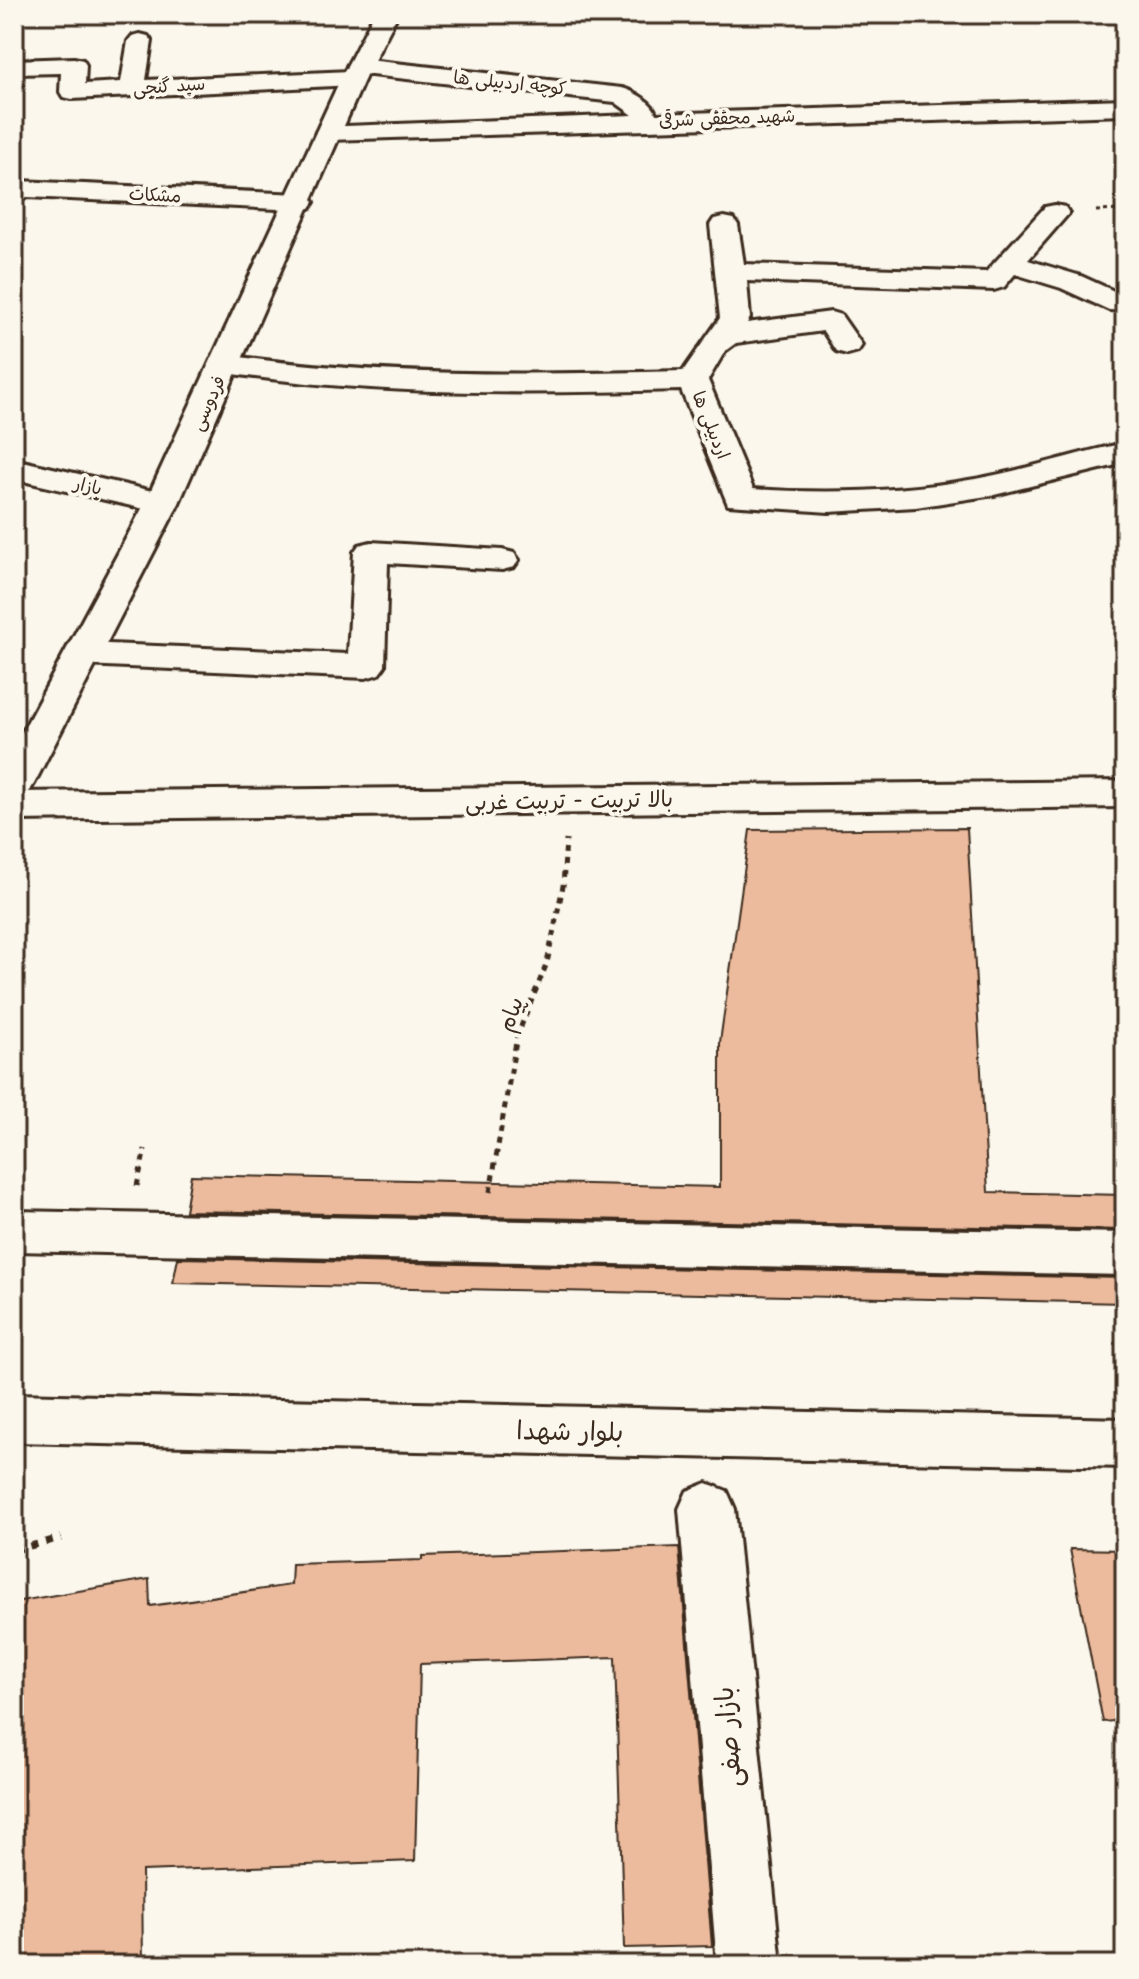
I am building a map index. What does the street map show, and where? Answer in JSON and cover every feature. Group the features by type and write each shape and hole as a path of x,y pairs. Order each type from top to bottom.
{"street":[{"name":"فردوسی","path":"14,784 162,503 356,72 386,14"},
{"path":"132,89 140,41"},
{"name":"سید گنجی","path":"14,67 74,65 72,92 356,72"},
{"name":"کوچه اردبیلی ها","path":"356,72 622,95 641,107 652,120"},
{"name":"شهید محققی شرقی","path":"329,132 1125,107"},
{"name":"مشکات","path":"14,196 20,189 300,202"},
{"path":"731,272 994,281 1055,213"},
{"path":"693,380 713,346 727,335 735,318 724,225"},
{"path":"1011,264 1071,282 1119,304"},
{"path":"727,335 831,321 847,345"},
{"name":"اردبیلی ها","path":"226,364 346,379 425,382 514,385 693,380 740,498 845,502 905,499 976,488 1125,453"},
{"name":"بازار","path":"14,469 162,503"},
{"path":"84,654 366,666 371,552 502,560"},
{"name":"بالا تربیت - تربیت غربی","path":"14,806 1125,794"},
{"path":"14,1231 1125,1254"},
{"name":"بلوار شهدا","path":"14,1418 1125,1443"},
{"name":"بازار صفی","path":"707,1509 749,1965"}],"path":[{"name":"پیام","path":"482,1240 517,1036 547,963 563,886 568,800"},
{"path":"135,1194 145,1149"},
{"path":"14,1550 61,1538"}],"building":[{"path":"967,828 988,1192 1125,1195 1125,1230 185,1211 191,1175 720,1187 720,1042 750,830"},
{"path":"178,1258 1125,1278 1125,1303 173,1283"},
{"path":"679,1547 712,1946 624,1948 615,1657 420,1664 415,1861 142,1871 143,1965 14,1965 14,1602 149,1579 150,1606 291,1585 292,1564"},
{"path":"1070,1549 1125,1550 1125,1720 1103,1722"}]}
